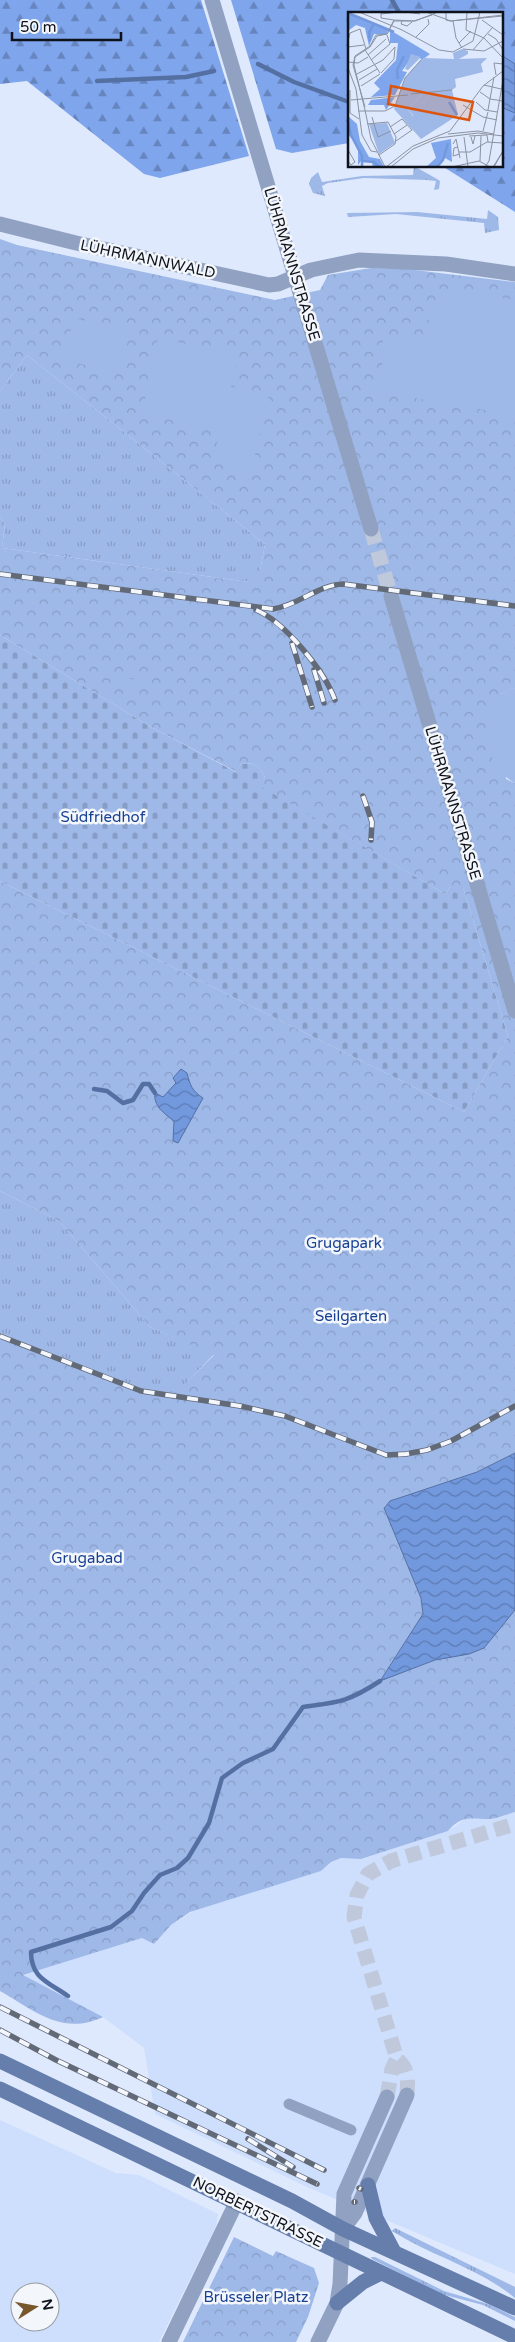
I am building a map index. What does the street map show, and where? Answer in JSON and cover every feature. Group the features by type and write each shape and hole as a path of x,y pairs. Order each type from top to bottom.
{"main road":[{"name":"NORBERTSTRASSE","path":"0,2061 292,2202 343,2229 393,2250 515,2308"},
{"name":"NORBERTSTRASSE","path":"0,2089 237,2201 515,2337"},
{"path":"368,2185 376,2218 393,2250"},
{"path":"337,2303 363,2282 381,2272"}],"street":[{"name":"LÜHRMANNSTRASSE","path":"212,0 370,529"},
{"name":"LÜHRMANNWALD","path":"0,224 76,243 269,284 278,284 296,276 339,263 375,259 446,264 515,274"},
{"name":"LÜHRMANNSTRASSE","path":"391,596 515,1011"},
{"path":"343,2229 355,2213 407,2095"},
{"path":"318,2342 337,2303 344,2194 387,2097"},
{"path":"289,2104 351,2130"},
{"path":"170,2342 237,2201"}],"shaded area":[{"path":"515,1812 515,2274 307,2187 155,2114 144,2048 103,2017 22,1975 142,1938 154,1944 171,1925 200,1907 321,1871 331,1862 341,1858 362,1859 448,1831 466,1818 488,1819"},
{"path":"0,2120 116,2173 139,2175 218,2214 216,2226 159,2342 0,2342"}],"green space":[{"path":"0,0 201,0 249,156 160,178 144,174 27,81 0,84"},
{"path":"231,0 515,0 515,64 502,56 502,12 348,12 348,143 292,153 276,149"},
{"path":"502,107 515,113 515,212 445,168 502,168"},
{"path":"414,168 417,168 440,181 439,189 434,190 436,181 364,178 328,183 322,186 325,196 313,193 309,184 311,178 318,172 322,182 362,176 413,175"},
{"path":"488,210 498,217 499,230 485,233 484,223 396,214 348,217 347,213 417,212 487,219"},
{"name":"Grugapark","path":"0,239 17,245 275,300 320,290 328,275 371,268 406,269 515,282 515,688 501,694 506,779 515,783 515,1453 477,1472 390,1501 384,1507 421,1598 423,1614 380,1680 435,1660 483,1648 515,1610 515,1812 491,1819 462,1820 448,1831 361,1859 341,1858 331,1862 321,1871 190,1912 171,1925 154,1944 142,1938 23,1975 103,2017 75,2024 49,2019 0,1991 0,1333 146,1392 174,1395 214,1355 150,1327 59,1221 0,1191 0,881 464,1112 508,1036 463,887 450,887 445,894 260,786 265,777 256,765 249,763 241,764 237,772 151,727 0,635 0,516 5,524 2,548 249,582 251,570 260,571 265,544 27,355 0,391"},
{"path":"441,288 515,300 515,415 373,391 382,370 383,338 427,341 435,323 426,319"},
{"path":"74,318 130,331 121,373 63,360"},
{"path":"158,338 238,355 231,387 269,395 251,472 213,463 220,430 142,414"},
{"path":"27,355 265,544 260,571 249,582 2,548 5,524 0,516 0,391"},
{"name":"Südfriedhof","path":"0,635 151,727 236,772 241,764 249,763 256,765 265,777 261,786 445,894 450,887 463,887 508,1036 464,1112 0,881"},
{"path":"123,678 141,680 140,693 122,691"},
{"path":"515,688 515,783 499,770 493,760 486,738 485,726 492,702 501,694"},
{"path":"0,1191 59,1221 150,1327 214,1354 175,1395 146,1392 0,1333"},
{"path":"395,2228 515,2287 515,2298 486,2278 407,2240 392,2231"},
{"name":"Brüsseler Platz","path":"234,2237 273,2256 276,2251 314,2268 319,2283 308,2317 296,2342 183,2342"},
{"path":"371,2257 375,2257 444,2291 488,2304 515,2317 515,2321 483,2305 441,2294"}],"water":[{"path":"502,56 515,64 515,113 502,107"},
{"path":"181,1069 187,1073 190,1084 203,1098 178,1143 173,1141 174,1121 158,1106 155,1093 163,1097 176,1083 173,1078"},
{"path":"515,1453 515,1610 484,1648 469,1654 435,1660 380,1681 423,1614 421,1598 384,1508 390,1501 477,1472"}],"waterway":[{"path":"392,0 399,12"},
{"path":"258,64 294,82 348,102"},
{"path":"97,81 186,77 214,71"},
{"path":"94,1089 107,1091 123,1103 133,1100 143,1084 149,1084 155,1093"},
{"path":"68,1996 37,1974 31,1952 111,1927 132,1911 144,1893 160,1875 177,1868 188,1858 209,1823 222,1778 243,1763 273,1749 303,1707 343,1700 360,1693 380,1681"}],"tunnel":[{"path":"371,529 391,596"},
{"path":"407,2095 406,2071 397,2059 354,1917 357,1895 368,1874 391,1861 515,1824"},
{"path":"387,2097 392,2069 397,2059"}],"railway":[{"path":"0,574 273,609 291,604 325,588 343,584 515,606"},
{"path":"256,610 267,616 291,636 313,662 335,700"},
{"path":"292,643 312,707"},
{"path":"314,670 324,703"},
{"path":"363,796 372,822 371,840"},
{"path":"0,1336 141,1391 240,1406 285,1416 386,1455 427,1450 451,1441 515,1406"},
{"path":"0,2007 324,2170"},
{"path":"0,2030 56,2060 317,2184"},
{"path":"248,2139 293,2167"}],"park label":[{"name":"Seilgarten","path":"351,1316"},
{"name":"Grugabad","path":"87,1558"}]}
